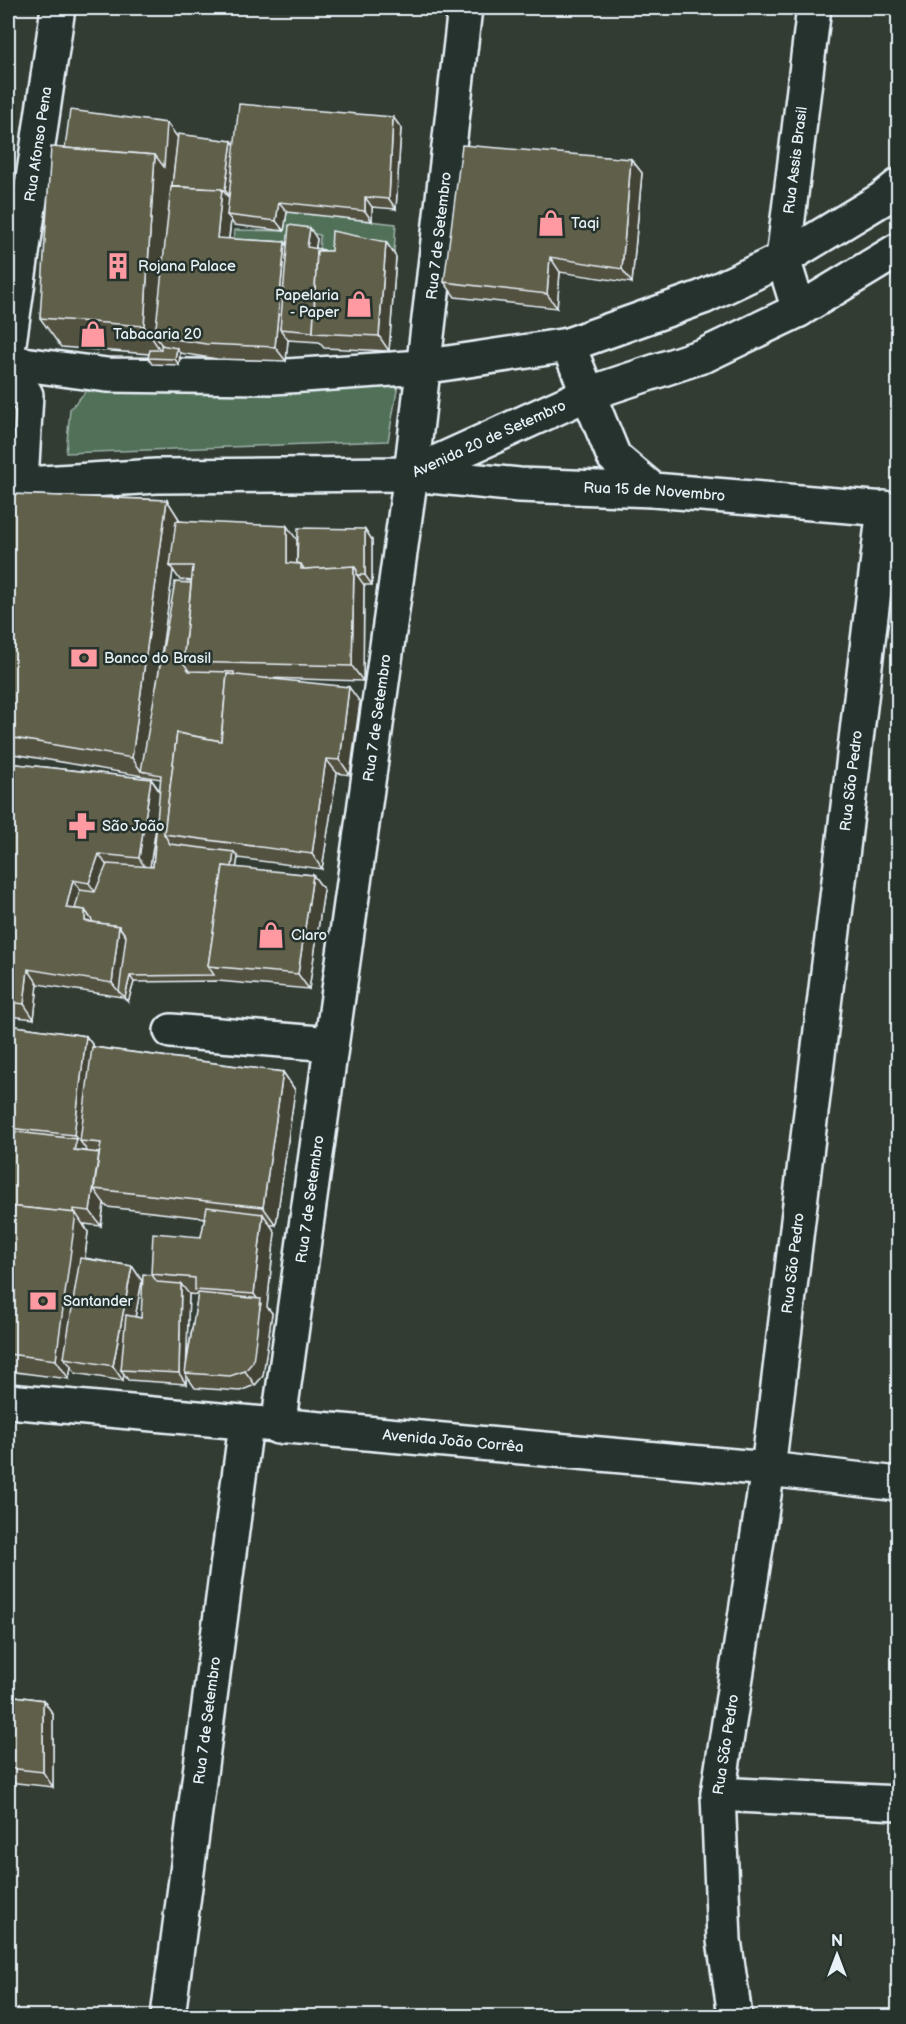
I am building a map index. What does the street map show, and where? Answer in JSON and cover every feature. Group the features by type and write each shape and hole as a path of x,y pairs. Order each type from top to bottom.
{"street":[{"name":"Rua Afonso Pena","path":"8,350 58,8"},
{"name":"Rua 7 de Setembro","path":"278,1427 411,474 465,8"},
{"name":"Rua Assis Brasil","path":"799,310 783,259 814,8"},
{"path":"8,364 107,375 273,377 422,368 568,345 704,297 783,259 882,199 898,186"},
{"name":"Avenida 20 de Setembro","path":"8,485 157,476 411,474 587,394 705,355 799,310 898,250"},
{"path":"568,345 614,457 653,490"},
{"path":"8,364 26,395 22,464 8,476"},
{"name":"Rua 15 de Novembro","path":"411,474 519,484 653,490 891,509"},
{"name":"Rua São Pedro","path":"735,2016 724,1940 718,1794 768,1469 891,509"},
{"path":"171,1031 331,1044"},
{"name":"Avenida João Corrêa","path":"8,1401 278,1427 768,1469 898,1484"},
{"name":"Rua 7 de Setembro","path":"168,2016 246,1424"},
{"path":"718,1794 898,1803"}],"green space":[{"path":"287,212 396,224 394,252 341,242 338,263 319,254 320,235 295,231 292,253 233,248 235,230 284,231"},
{"path":"398,385 388,441 66,453 70,409 89,388"}],"building":[{"path":"239,104 393,117 389,199 365,197 365,211 279,202 276,221 227,215"},
{"path":"70,110 167,123 164,167 155,155 65,148"},
{"path":"178,134 232,141 225,190 172,186"},
{"name":"Taqi","path":"462,145 631,159 622,269 550,257 547,294 444,282"},
{"name":"Rojana Palace","path":"51,147 155,155 144,326 40,318"},
{"path":"171,187 222,189 217,238 285,242 275,347 206,344 155,336"},
{"path":"289,225 310,228 307,247 324,250 317,251 313,332 280,329"},
{"name":"Papelaria - Paper","path":"332,231 386,242 379,336 313,333 317,251 331,251"},
{"path":"161,345 177,348 175,359 148,358 150,350 161,350"},
{"path":"8,405 12,406 10,442 8,442"},
{"name":"Banco do Brasil","path":"8,494 167,500 132,758 8,737"},
{"path":"176,521 287,526 287,563 301,564 301,569 354,566 352,666 183,662 193,566 170,566"},
{"path":"298,528 365,529 365,575 357,575 354,566 304,569 301,564 297,563"},
{"path":"175,582 191,583 183,662 189,671 234,672 234,675 227,674 221,741 177,733 164,834 170,844 234,852 232,867 223,866 208,966 214,975 130,976 125,997 119,992 126,936 119,926 92,922 85,910 75,909 80,890 95,892 107,864 153,867 161,775 141,771"},
{"path":"227,674 349,687 340,760 326,759 312,854 164,834 177,733 221,741"},
{"path":"8,763 151,779 139,858 99,854 89,883 73,880 66,908 85,910 85,921 119,926 112,983 28,969 24,1004 8,1002"},
{"name":"Claro","path":"223,866 313,875 298,974 208,966"},
{"path":"8,1025 86,1036 74,1135 8,1128"},
{"path":"92,1047 283,1072 263,1207 94,1189 101,1143 80,1141"},
{"path":"8,1131 77,1139 74,1150 99,1153 90,1211 73,1209 73,1213 8,1206"},
{"name":"Santander","path":"8,1206 76,1213 56,1360 8,1354"},
{"path":"207,1207 263,1214 254,1294 195,1290 195,1278 151,1274 153,1233 201,1237"},
{"path":"80,1258 132,1266 113,1366 64,1358"},
{"path":"143,1274 152,1275 157,1282 181,1284 179,1373 121,1370 126,1315 141,1318"},
{"path":"198,1293 261,1299 253,1362 245,1371 230,1376 185,1373"},
{"path":"8,1695 43,1700 43,1772 8,1768"}],"place":[{"name":"Taqi","path":"551,223"},
{"name":"Rojana Palace","path":"118,266"},
{"name":"Papelaria - Paper","path":"359,304"},
{"name":"Tabacaria 20","path":"93,334"},
{"name":"Banco do Brasil","path":"84,658"},
{"name":"São João","path":"82,826"},
{"name":"Claro","path":"271,935"},
{"name":"Santander","path":"43,1301"}]}
